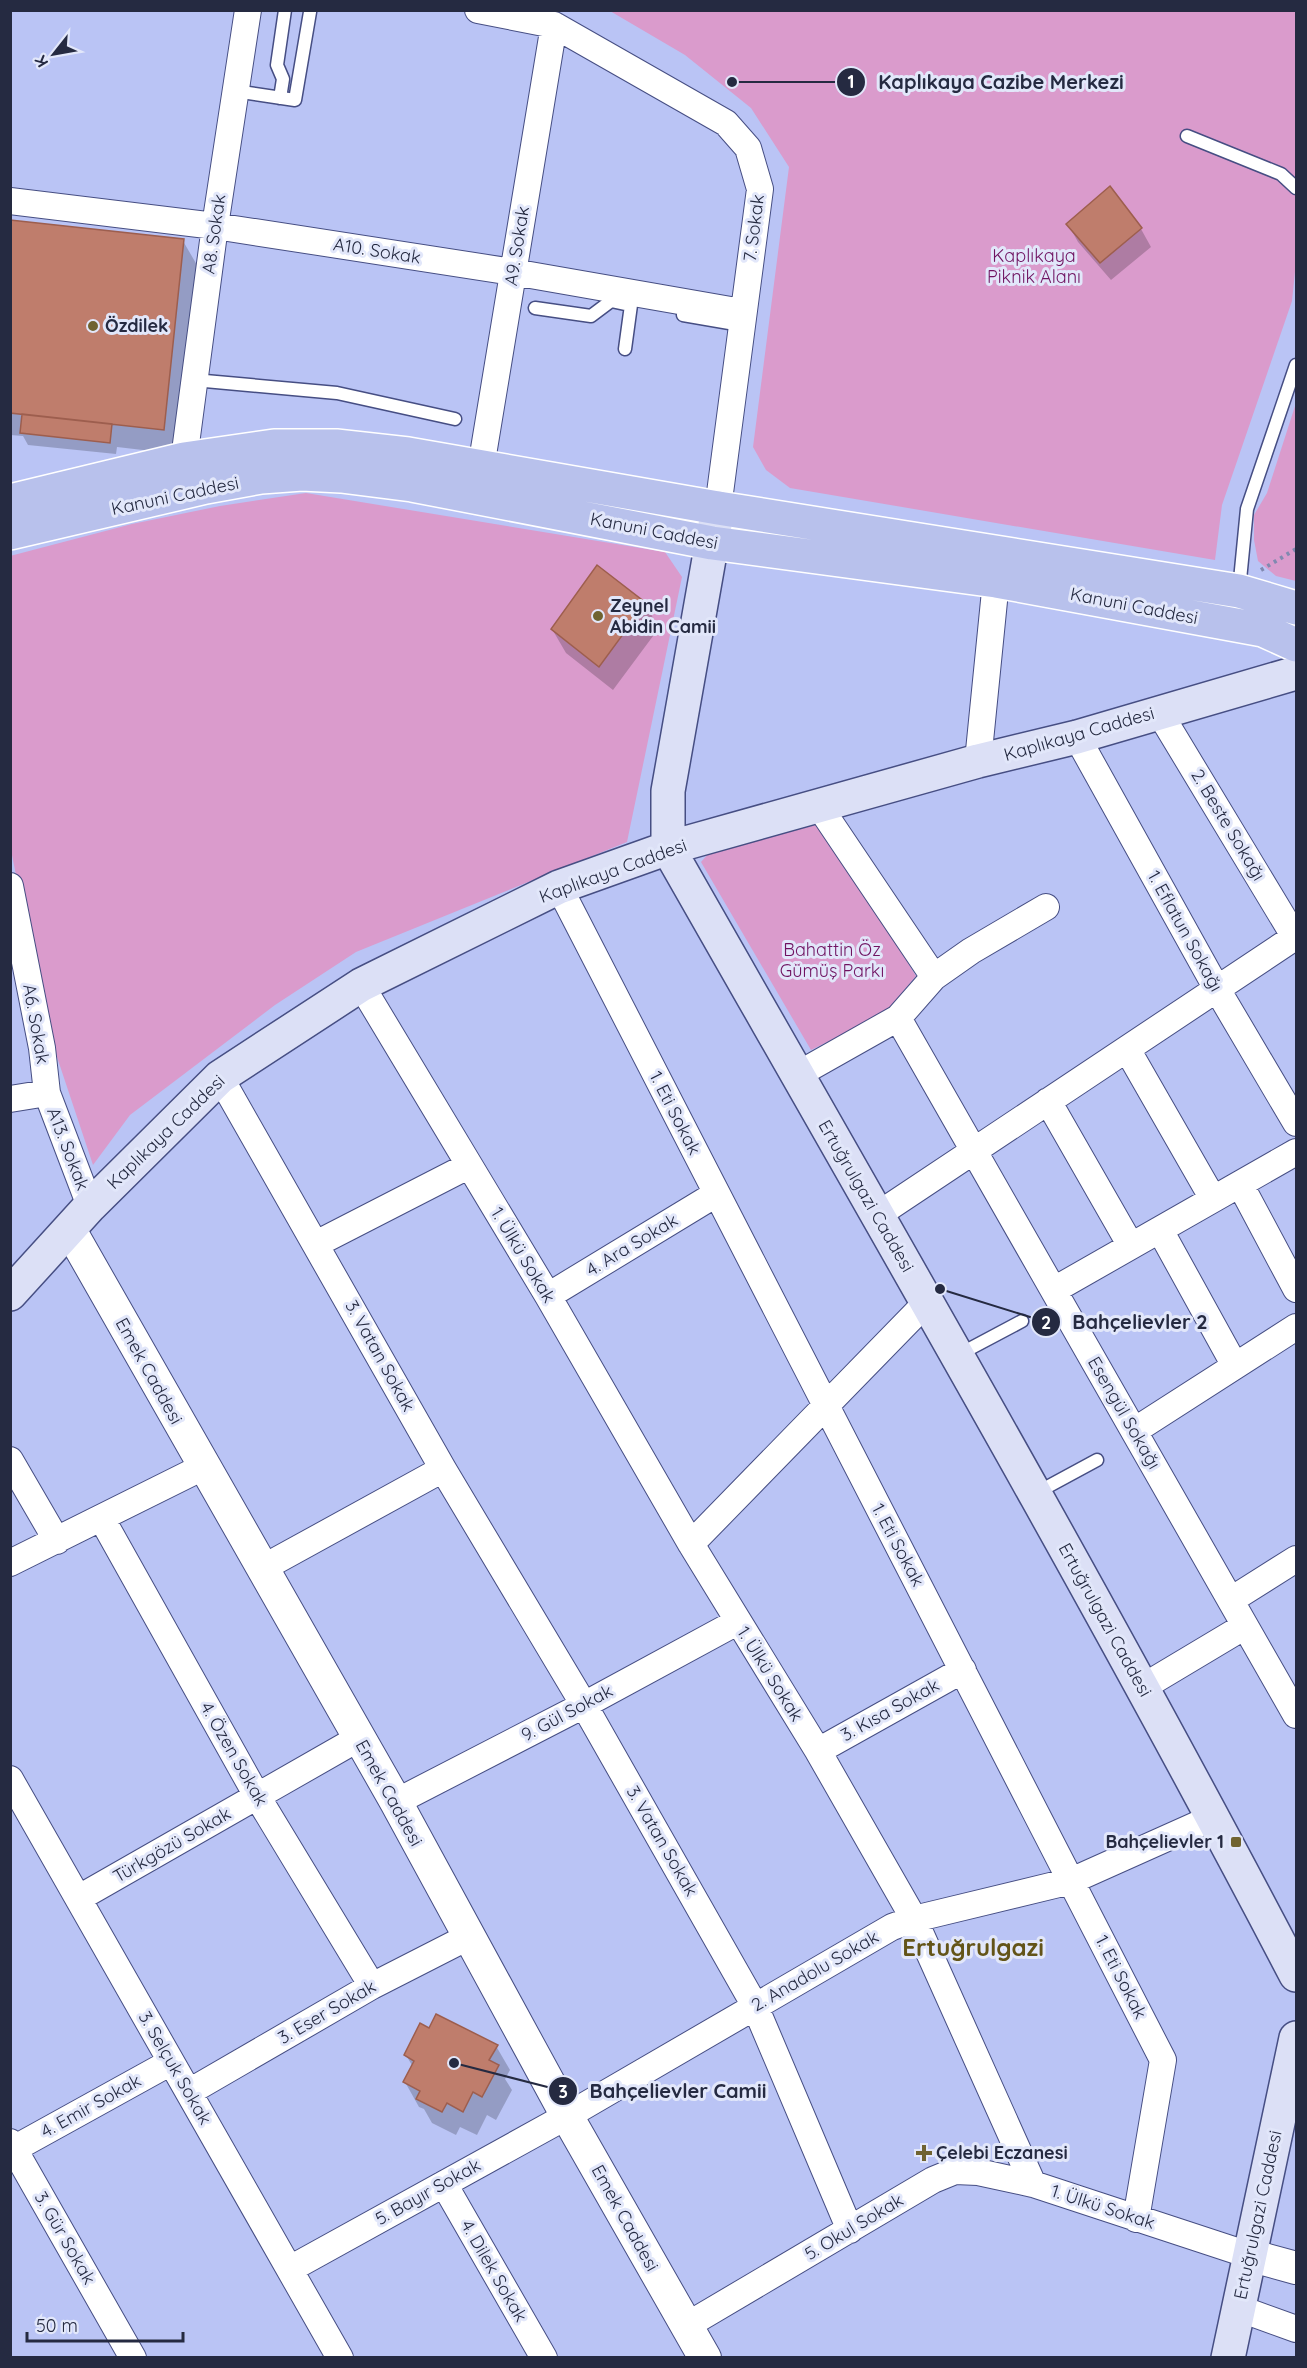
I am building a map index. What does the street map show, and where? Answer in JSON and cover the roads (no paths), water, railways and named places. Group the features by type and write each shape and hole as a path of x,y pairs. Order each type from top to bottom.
{"main road":[{"name":"Kanuni Caddesi","path":"10,501 184,459 274,446 336,446 408,454 718,508 1239,591 1296,608"},
{"name":"Kanuni Caddesi","path":"10,533 206,487 261,477 302,474 341,476 412,485 712,543 996,581 1263,630 1296,645"},
{"name":"Ertuğrulgazi Caddesi","path":"718,508 668,791 668,848 1143,1687 1296,1975"},
{"name":"Kaplıkaya Caddesi","path":"10,1294 80,1218 220,1077 361,985 559,887 668,848 1296,674"},
{"name":"Ertuğrulgazi Caddesi","path":"1228,2358 1249,2254 1295,2053"}],"street":[{"name":"A8. Sokak","path":"184,459 215,226 248,10"},
{"name":"7. Sokak","path":"478,10 554,25 726,123 748,148 760,189 718,508"},
{"name":"A9. Sokak","path":"481,467 554,25"},
{"name":"A10. Sokak","path":"10,201 215,226 513,272 742,319"},
{"path":"978,762 996,581"},
{"name":"2. Beste Sokağı","path":"1159,712 1296,938"},
{"name":"1. Eflatun Sokağı","path":"1077,736 1216,989 1296,1123"},
{"path":"819,806 934,977"},
{"name":"A6. Sokak","path":"10,886 42,1048 47,1093"},
{"name":"1. Eti Sokak","path":"559,887 1163,2060 1136,2219"},
{"path":"797,1074 898,1018 934,977 971,951 1046,907"},
{"path":"876,1216 1296,938"},
{"name":"1. Ülkü Sokak","path":"361,985 548,1296 690,1544 818,1751 914,1919 1034,2184 1249,2254"},
{"name":"Esengül Sokağı","path":"898,1018 1296,1715"},
{"path":"1127,1049 1213,1199"},
{"name":"3. Vatan Sokak","path":"220,1077 443,1469 584,1705 756,2006 850,2230"},
{"name":"A13. Sokak","path":"10,1099 47,1093 80,1218"},
{"path":"1048,1101 1131,1246"},
{"path":"1054,1290 1296,1152"},
{"path":"316,1244 468,1166"},
{"path":"1240,1184 1296,1289"},
{"name":"4. Ara Sokak","path":"548,1296 716,1194"},
{"name":"Emek Caddesi","path":"80,1218 203,1467 396,1802 567,2116 705,2358"},
{"path":"1160,1230 1235,1366"},
{"path":"690,1544 826,1408 927,1302"},
{"path":"1134,1431 1235,1366 1295,1331"},
{"path":"10,1460 57,1541"},
{"path":"10,1563 203,1467"},
{"path":"261,1569 443,1469"},
{"name":"4. Özen Sokak","path":"102,1519 258,1796 372,1986"},
{"path":"1231,1600 1296,1559"},
{"name":"9. Gül Sokak","path":"396,1802 584,1705 737,1622"},
{"path":"1143,1687 1245,1626"},
{"name":"3. Kısa Sokak","path":"818,1751 963,1670"},
{"name":"Türkgözü Sokak","path":"79,1898 359,1738"},
{"name":"3. Selçuk Sokak","path":"10,1779 340,2358"},
{"name":"2. Anadolu Sokak","path":"567,2116 892,1927 914,1919 1071,1881 1214,1817"},
{"name":"3. Eser Sokak","path":"189,2092 372,1986 468,1937"},
{"name":"4. Emir Sokak","path":"12,2148 171,2061"},
{"name":"5. Bayır Sokak","path":"290,2269 567,2116"},
{"name":"3. Gür Sokak","path":"12,2148 133,2358"},
{"name":"5. Okul Sokak","path":"686,2326 933,2180 955,2171 978,2172 1034,2184"},
{"name":"4. Dilek Sokak","path":"444,2184 544,2358"},
{"path":"1249,2254 1296,2268"},
{"path":"1238,2308 1296,2329"}],"lane":[{"path":"280,98 283,79 278,65 285,10"},
{"path":"235,91 295,100 310,12"},
{"path":"1187,136 1281,174 1296,188"},
{"path":"535,308 591,316 612,301 742,319"},
{"path":"625,349 632,305"},
{"path":"1239,591 1247,509 1296,365"},
{"path":"194,380 337,393 455,419"},
{"path":"957,1356 1022,1321"},
{"path":"1035,1494 1097,1460"}],"place":[{"name":"Kaplıkaya Cazibe Merkezi","path":"732,82"},
{"name":"Özdilek","path":"93,326"},
{"name":"Zeynel Abidin Camii","path":"598,616"},
{"name":"Bahçelievler 2","path":"940,1289"},
{"name":"Bahçelievler 1","path":"1236,1842"},
{"name":"Bahçelievler Camii","path":"454,2063"},
{"name":"Çelebi Eczanesi","path":"924,2153"}],"district":[{"name":"Ertuğrulgazi","path":"973,1948"}],"park label":[{"name":"Kaplıkaya Piknik Alanı","path":"1034,266"},
{"name":"Bahattin Öz Gümüş Parkı","path":"832,960"}]}
